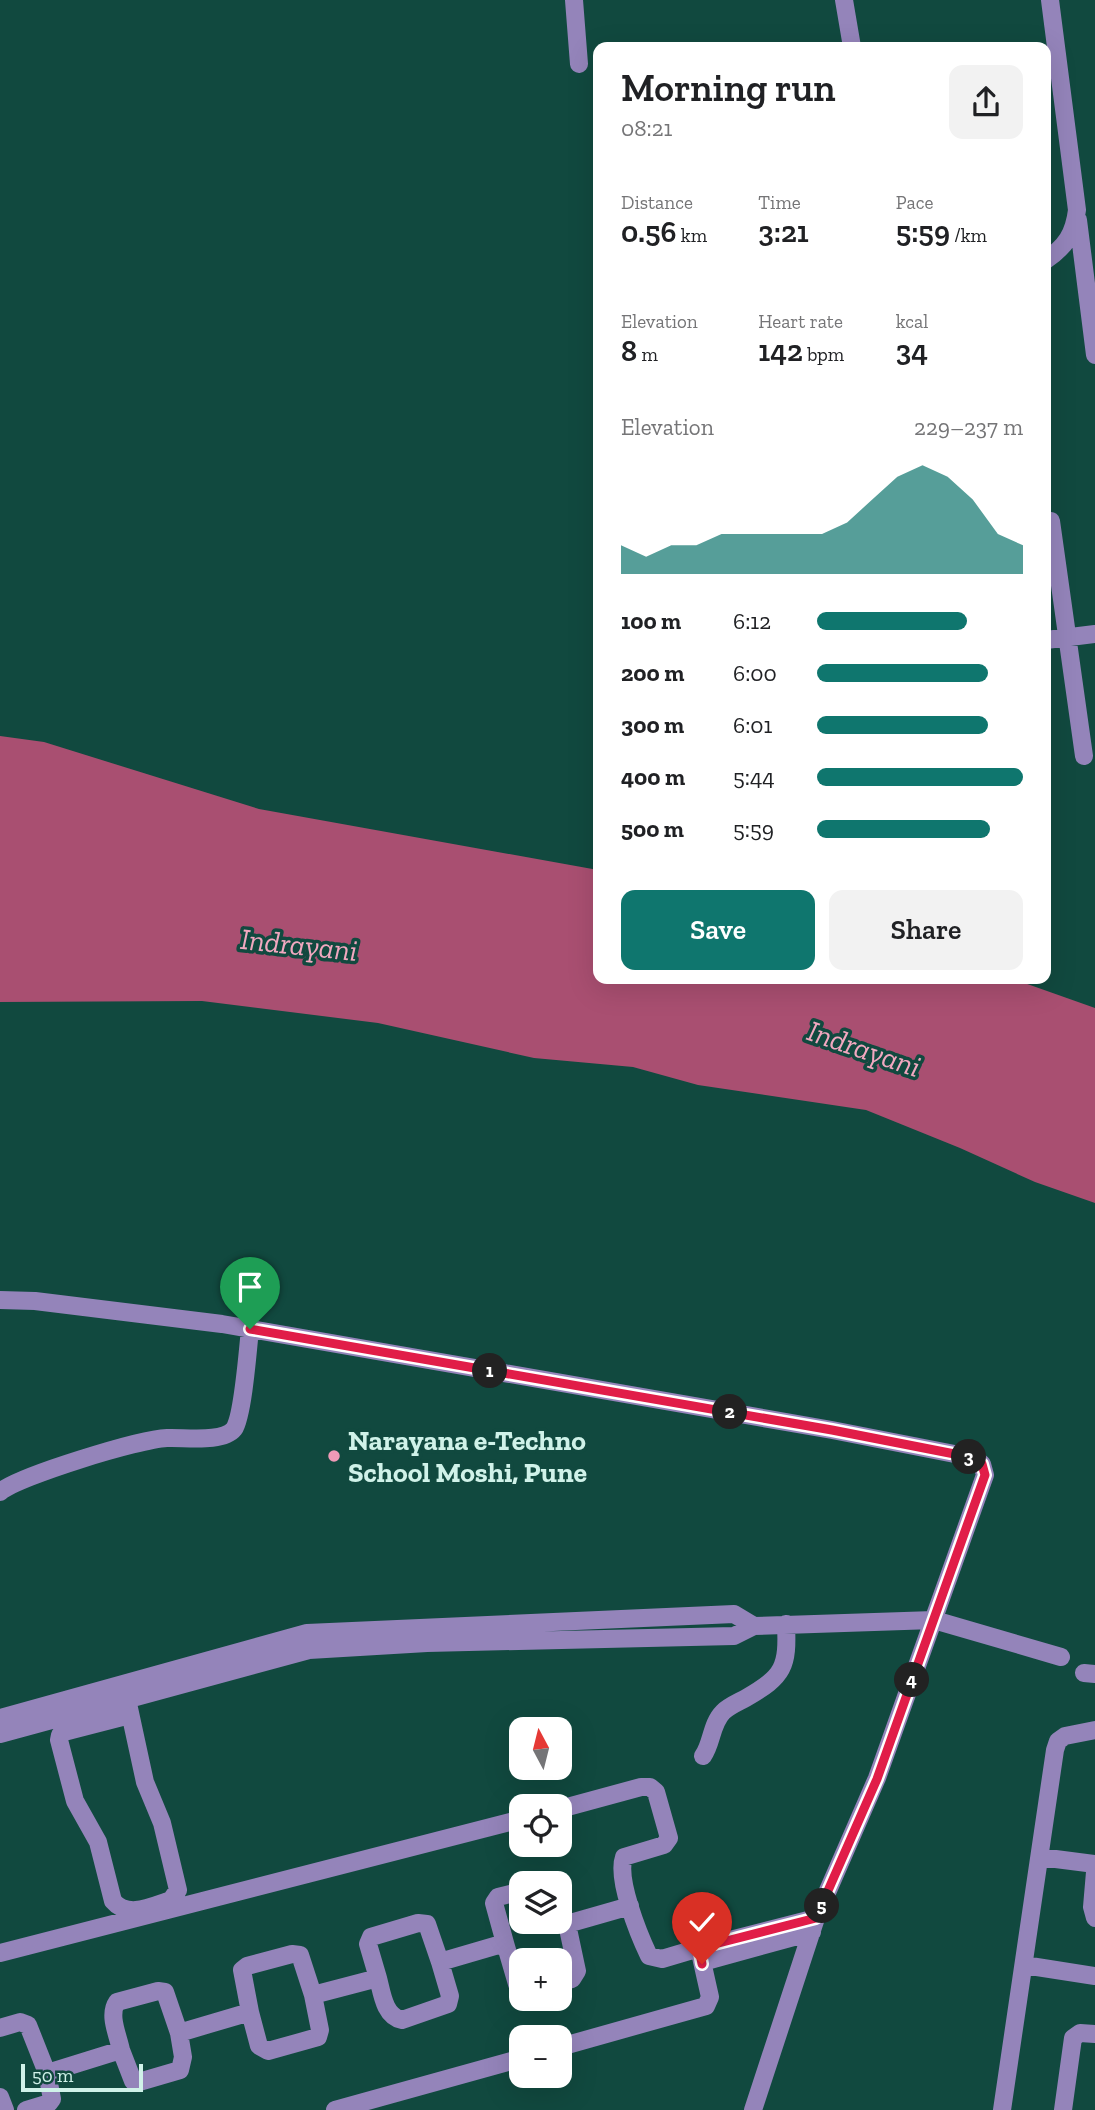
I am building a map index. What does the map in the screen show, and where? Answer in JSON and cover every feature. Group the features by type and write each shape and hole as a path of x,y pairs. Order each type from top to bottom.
{"street":[{"path":"574,0 579,64"},
{"path":"844,0 851,42"},
{"path":"1050,0 1095,355"},
{"path":"1051,257 1071,237 1077,210"},
{"path":"1051,521 1084,756"},
{"path":"1051,639 1095,634"},
{"path":"0,1300 35,1301 250,1329 832,1430 975,1458 982,1464 985,1475 934,1620 877,1779 814,1925 753,2110"},
{"path":"0,1492 28,1478 140,1442 227,1435 238,1421 250,1329"},
{"path":"0,1718 184,1675 356,1639 627,1618 734,1614 754,1626"},
{"path":"627,1618 627,1638"},
{"path":"356,1639 427,1643 734,1636 754,1626 934,1620 1061,1657"},
{"path":"703,1756 723,1711 773,1682 783,1666 787,1647 786,1624"},
{"path":"128,1707 145,1782 162,1823 178,1890 171,1900 130,1912 118,1907 113,1901 98,1842 75,1801 60,1735 128,1707 184,1675"},
{"path":"0,1734 128,1707"},
{"path":"1002,2110 1058,1741 1065,1736 1095,1730"},
{"path":"572,1806 641,1787 650,1787 656,1792 669,1838 664,1844 624,1857 621,1865 630,1906 649,1956 662,1959 705,1954 814,1925"},
{"path":"0,1953 509,1822"},
{"path":"1040,1857 1095,1864"},
{"path":"1095,1872 1092,1907 1095,1918"},
{"path":"509,1894 498,1897 494,1903 509,1957"},
{"path":"572,1915 630,1906"},
{"path":"418,1923 427,1924 450,1996 448,2004 402,2020 394,2018 388,2010 377,1978 368,1944 371,1937 418,1923"},
{"path":"440,1962 505,1943"},
{"path":"572,1951 577,1971 572,1979"},
{"path":"292,1954 300,1955 313,1995 320,2030 318,2037 268,2051 259,2046 250,2012 242,1970 247,1965 292,1954"},
{"path":"572,2044 706,2006 710,1997 705,1954"},
{"path":"1024,1965 1095,1976"},
{"path":"313,1995 377,1978"},
{"path":"158,1991 165,1992 179,2033 183,2064 180,2070 133,2081 121,2050 113,2016 117,2002 158,1991"},
{"path":"179,2033 250,2012"},
{"path":"0,2028 20,2022 29,2025 47,2073 52,2099 49,2103 26,2110"},
{"path":"1063,2110 1073,2038 1080,2033 1095,2034"},
{"path":"47,2073 121,2050"},
{"path":"335,2110 509,2062"},
{"path":"0,2097 5,2110"}],"water":[{"name":"Indrayani","path":"0,736 44,742 259,809 593,869 593,984 1027,984 1095,1008 1095,1203 1035,1182 866,1110 698,1085 633,1067 534,1058 378,1023 202,1001 0,1002"}],"place":[{"name":"Narayana e-Techno School Moshi, Pune","path":"334,1456"}],"route":[{"path":"250,1329 832,1430 975,1458 982,1464 985,1475 877,1779 816,1918 699,1948 702,1964"}]}
